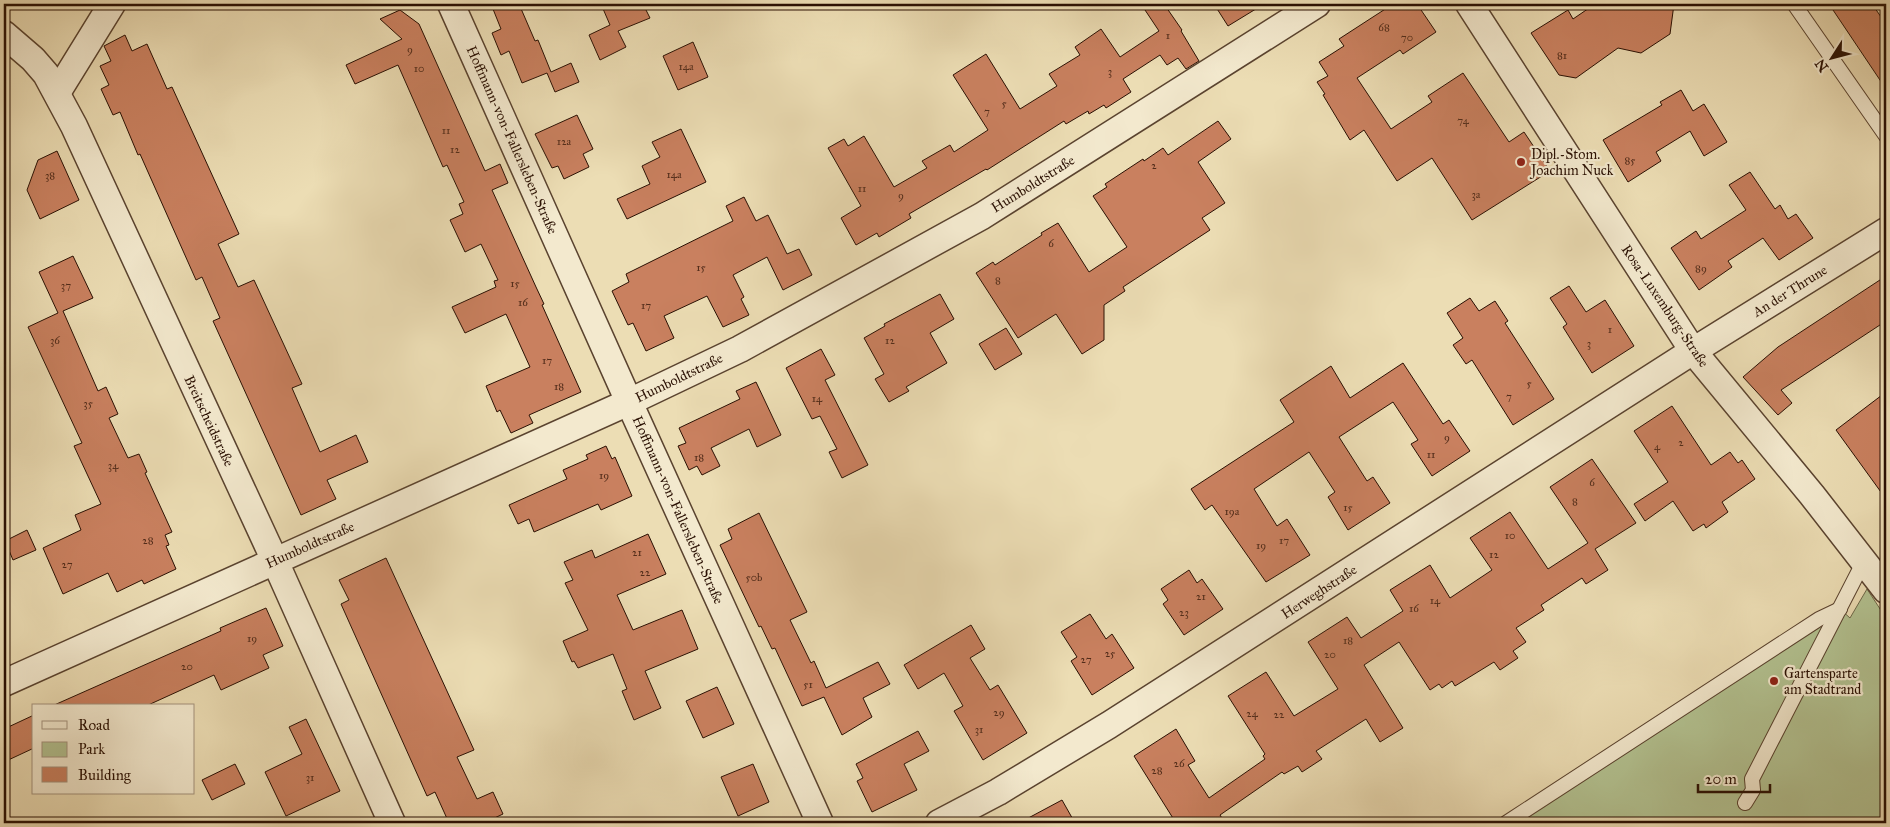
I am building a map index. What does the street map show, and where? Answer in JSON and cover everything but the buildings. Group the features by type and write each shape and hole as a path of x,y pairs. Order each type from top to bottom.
{"street":[{"path":"57,93 112,4"},
{"name":"Hoffmann-von-Fallersleben-Straße","path":"451,4 820,823"},
{"name":"Humboldtstraße","path":"4,683 629,402 740,349 982,216 1317,4"},
{"name":"Rosa-Luxemburg-Straße","path":"1469,4 1693,351 1812,495 1886,590"},
{"name":"Breitscheidstraße","path":"4,34 33,59 46,74 74,126 275,561 392,823"},
{"name":"An der Thrune","path":"1693,351 1886,231"},
{"name":"Herweghstraße","path":"939,823 998,792 1109,725 1693,351"}],"lane":[{"path":"1794,4 1886,136"},
{"path":"1745,804 1753,790 1752,779 1864,561"},
{"path":"1506,823 1820,618 1840,609"}],"green space":[{"path":"1867,589 1886,618 1886,823 1507,823 1840,609 1850,618"}],"place":[{"name":"Dipl.-Stom. Joachim Nuck","path":"1521,162"},
{"name":"Gartensparte am Stadtrand","path":"1774,681"}]}
